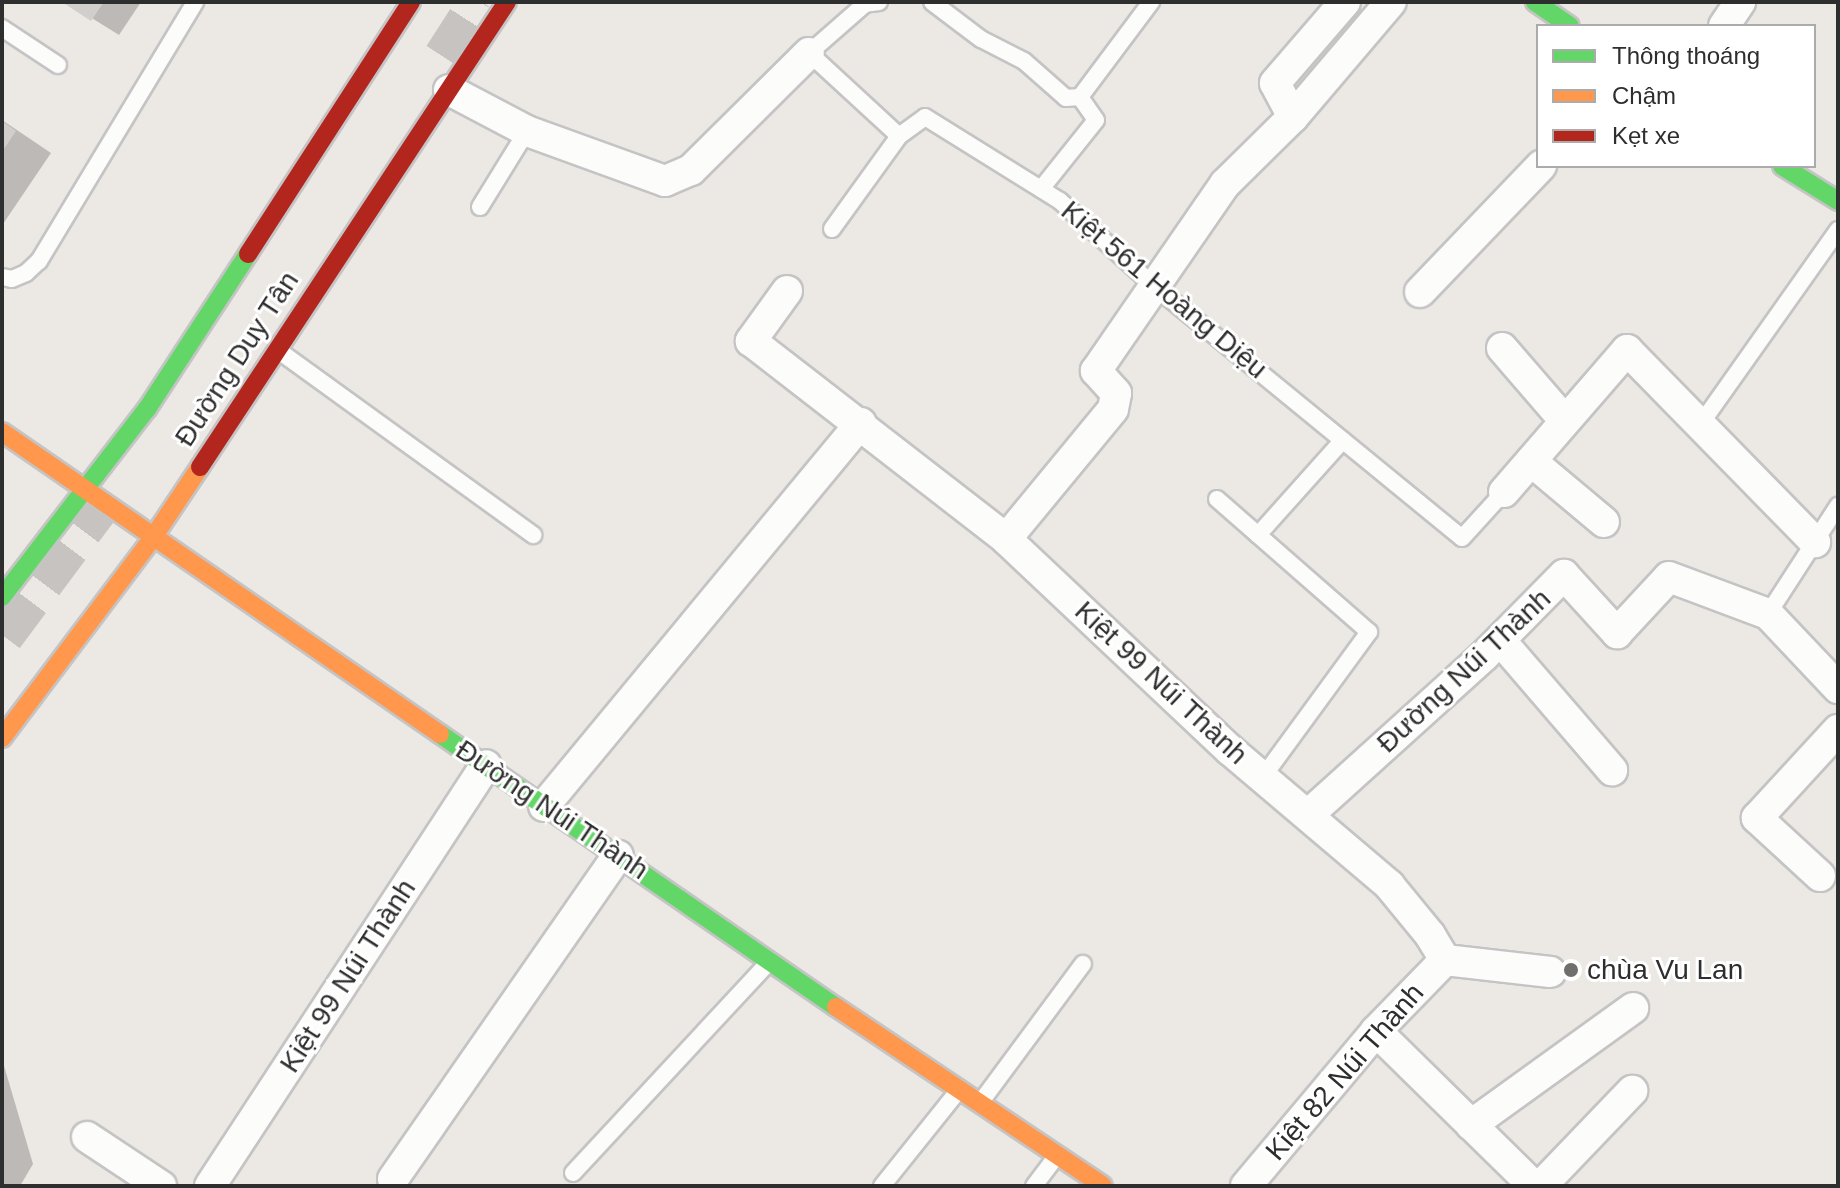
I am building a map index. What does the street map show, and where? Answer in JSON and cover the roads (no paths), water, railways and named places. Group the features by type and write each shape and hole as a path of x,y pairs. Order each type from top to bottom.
{"main road":[{"name":"Đường Duy Tân","path":"2,597 147,409 411,2"},
{"name":"Đường Duy Tân","path":"2,738 154,536 507,2"},
{"path":"1535,2 1567,24"},
{"path":"1785,168 1838,201"},
{"name":"Đường Núi Thành","path":"2,432 958,1091 1103,1186"}],"street":[{"path":"1293,117 1275,83 1345,2"},
{"path":"1006,539 1113,409 1116,393 1096,371 1225,184 1293,117 1391,2"},
{"path":"1725,24 1740,2"},
{"path":"449,90 527,131 665,181 691,170 809,53"},
{"path":"1420,292 1539,168"},
{"name":"Kiệt 99 Núi Thành","path":"787,291 751,341 861,423 1006,539 1263,777 1389,885 1430,935 1445,960"},
{"path":"1502,348 1565,421"},
{"path":"1504,492 1627,350 1815,542"},
{"path":"544,806 861,423"},
{"path":"1531,461 1604,522"},
{"name":"Đường Núi Thành","path":"1308,815 1500,640 1564,575 1617,633 1669,577 1768,614 1838,688"},
{"path":"1500,640 1612,770"},
{"path":"1820,876 1757,818 1838,730"},
{"name":"Kiệt 99 Núi Thành","path":"210,1186 486,765"},
{"path":"393,1179 618,855"},
{"path":"1445,960 1550,972"},
{"name":"Kiệt 82 Núi Thành","path":"1246,1186 1376,1031 1445,960"},
{"path":"1471,1125 1633,1008"},
{"path":"1376,1031 1534,1186"},
{"path":"1541,1186 1632,1091"},
{"path":"87,1137 161,1186"}],"lane":[{"path":"2,277 12,279 26,273 39,261 195,2"},
{"path":"832,229 899,136 809,53 865,4 879,2"},
{"path":"932,2 981,39 1024,61 1066,98 1080,97 1151,2"},
{"path":"2,28 58,65"},
{"path":"1041,189 1096,120 1080,97"},
{"name":"Kiệt 561 Hoàng Diệu","path":"899,136 925,117 1060,201 1153,285 1462,538 1504,492"},
{"path":"480,207 527,131"},
{"path":"1700,425 1838,230"},
{"path":"277,349 533,535"},
{"path":"1258,535 1343,440"},
{"path":"1217,499 1369,632 1263,777"},
{"path":"1768,614 1838,506"},
{"path":"573,1173 770,960"},
{"path":"980,1104 1083,964"},
{"path":"882,1186 958,1091"},
{"path":"1034,1186 1057,1155"}],"tunnel":[{"path":"445,58 481,2"},
{"path":"2,635 96,509"}],"place":[{"name":"chùa Vu Lan","path":"1571,970"}]}
